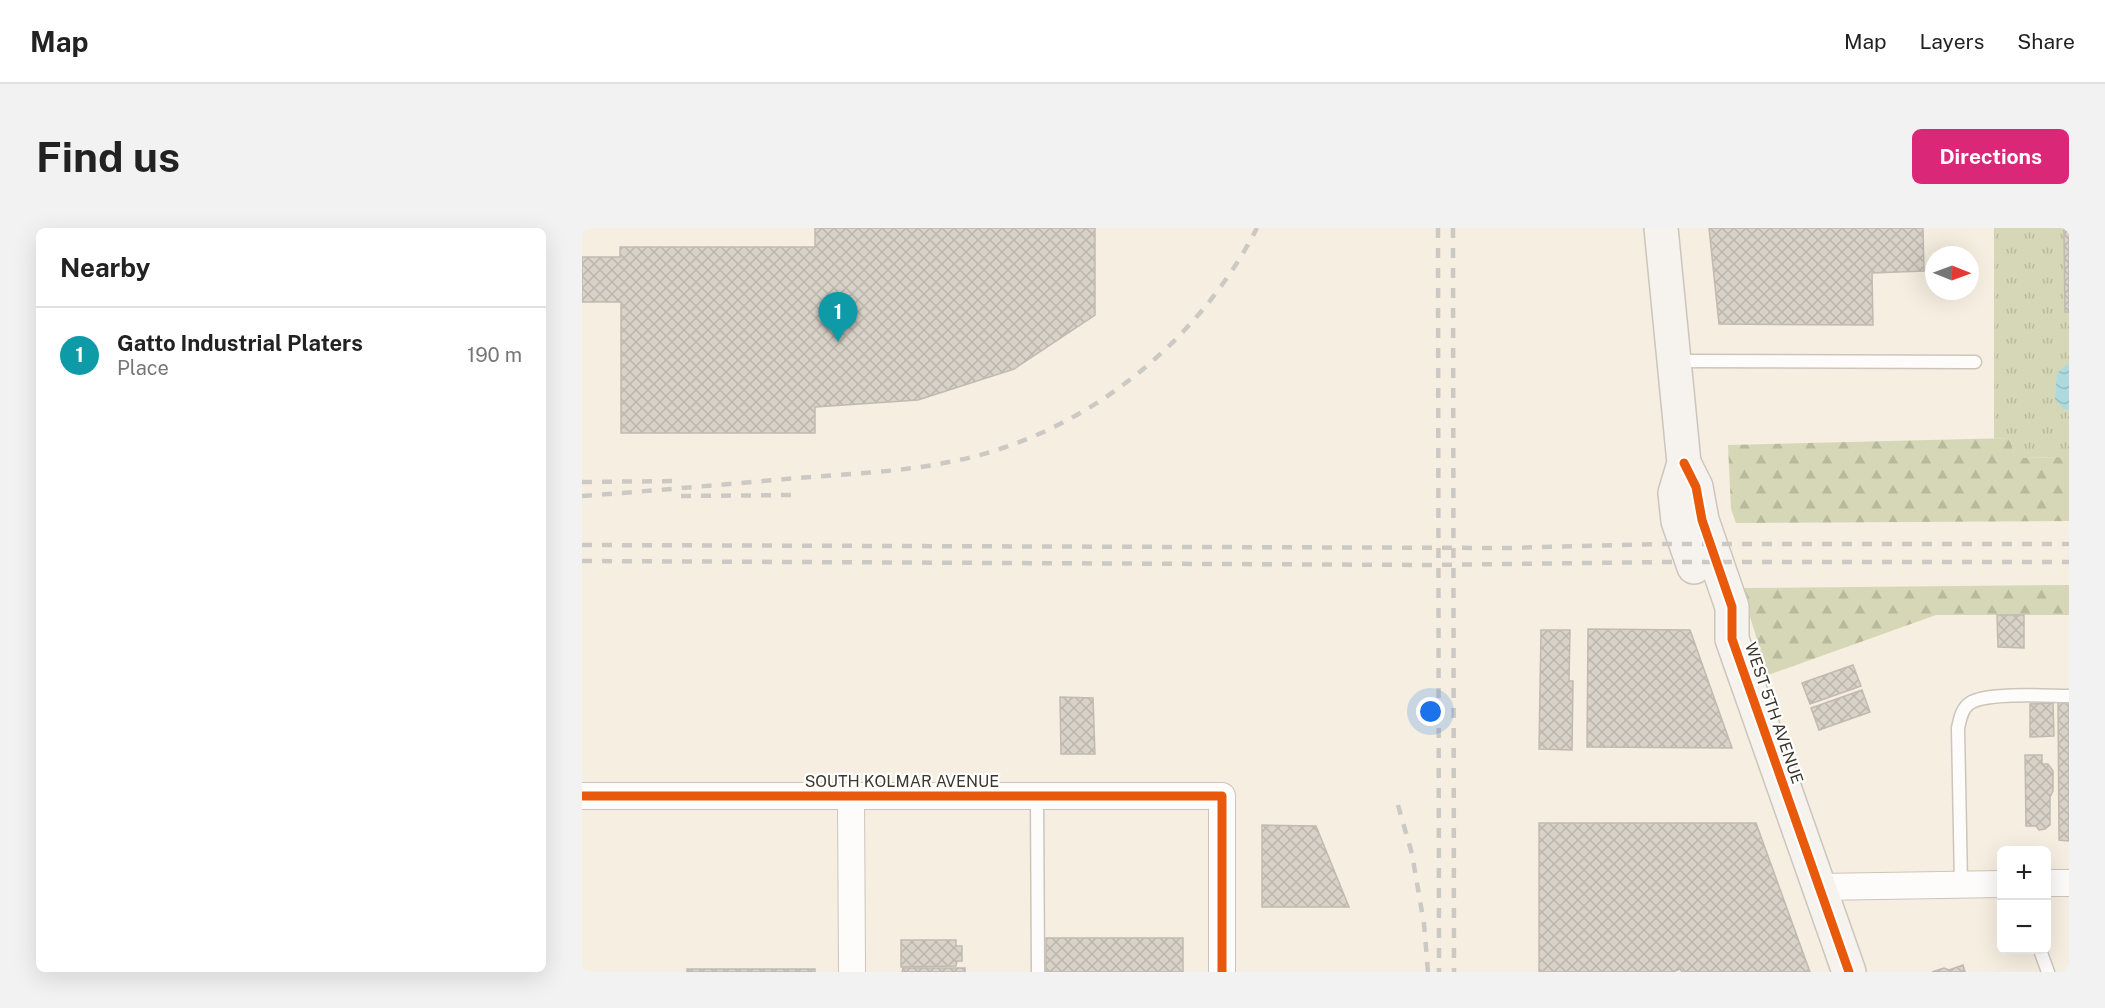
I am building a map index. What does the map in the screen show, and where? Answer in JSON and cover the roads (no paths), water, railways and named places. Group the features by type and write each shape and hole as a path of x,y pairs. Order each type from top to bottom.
{"street":[{"name":"WEST 5TH AVENUE","path":"1661,228 1684,463 1675,493 1678,521 1712,618 1732,639 1849,972"},
{"name":"SOUTH KOLMAR AVENUE","path":"582,796 1222,796 1222,972"},
{"path":"851,796 852,972"},
{"path":"2051,883 2069,883"},
{"path":"1819,887 1997,884"}],"lane":[{"path":"1674,361 1975,362"},
{"path":"1961,884 1958,728 1968,703 1984,697 2069,696"},
{"path":"1037,796 1038,972"},
{"path":"2041,954 2048,972"}],"water":[{"path":"2069,363 2069,409 2063,409 2055,399 2057,373"}],"railway":[{"path":"582,496 909,469 997,450 1044,432 1088,408 1130,380 1168,347 1202,311 1232,271 1257,228"},
{"path":"1438,228 1439,972"},
{"path":"1453,228 1454,972"},
{"path":"582,482 680,481"},
{"path":"681,496 794,495"},
{"path":"582,545 1508,548 1661,544 2069,544"},
{"path":"582,561 1429,565 1667,562 2069,562"},
{"path":"1398,805 1412,854 1424,924 1428,972"}],"place":[{"name":"Gatto Industrial Platers","path":"838,342"}]}
